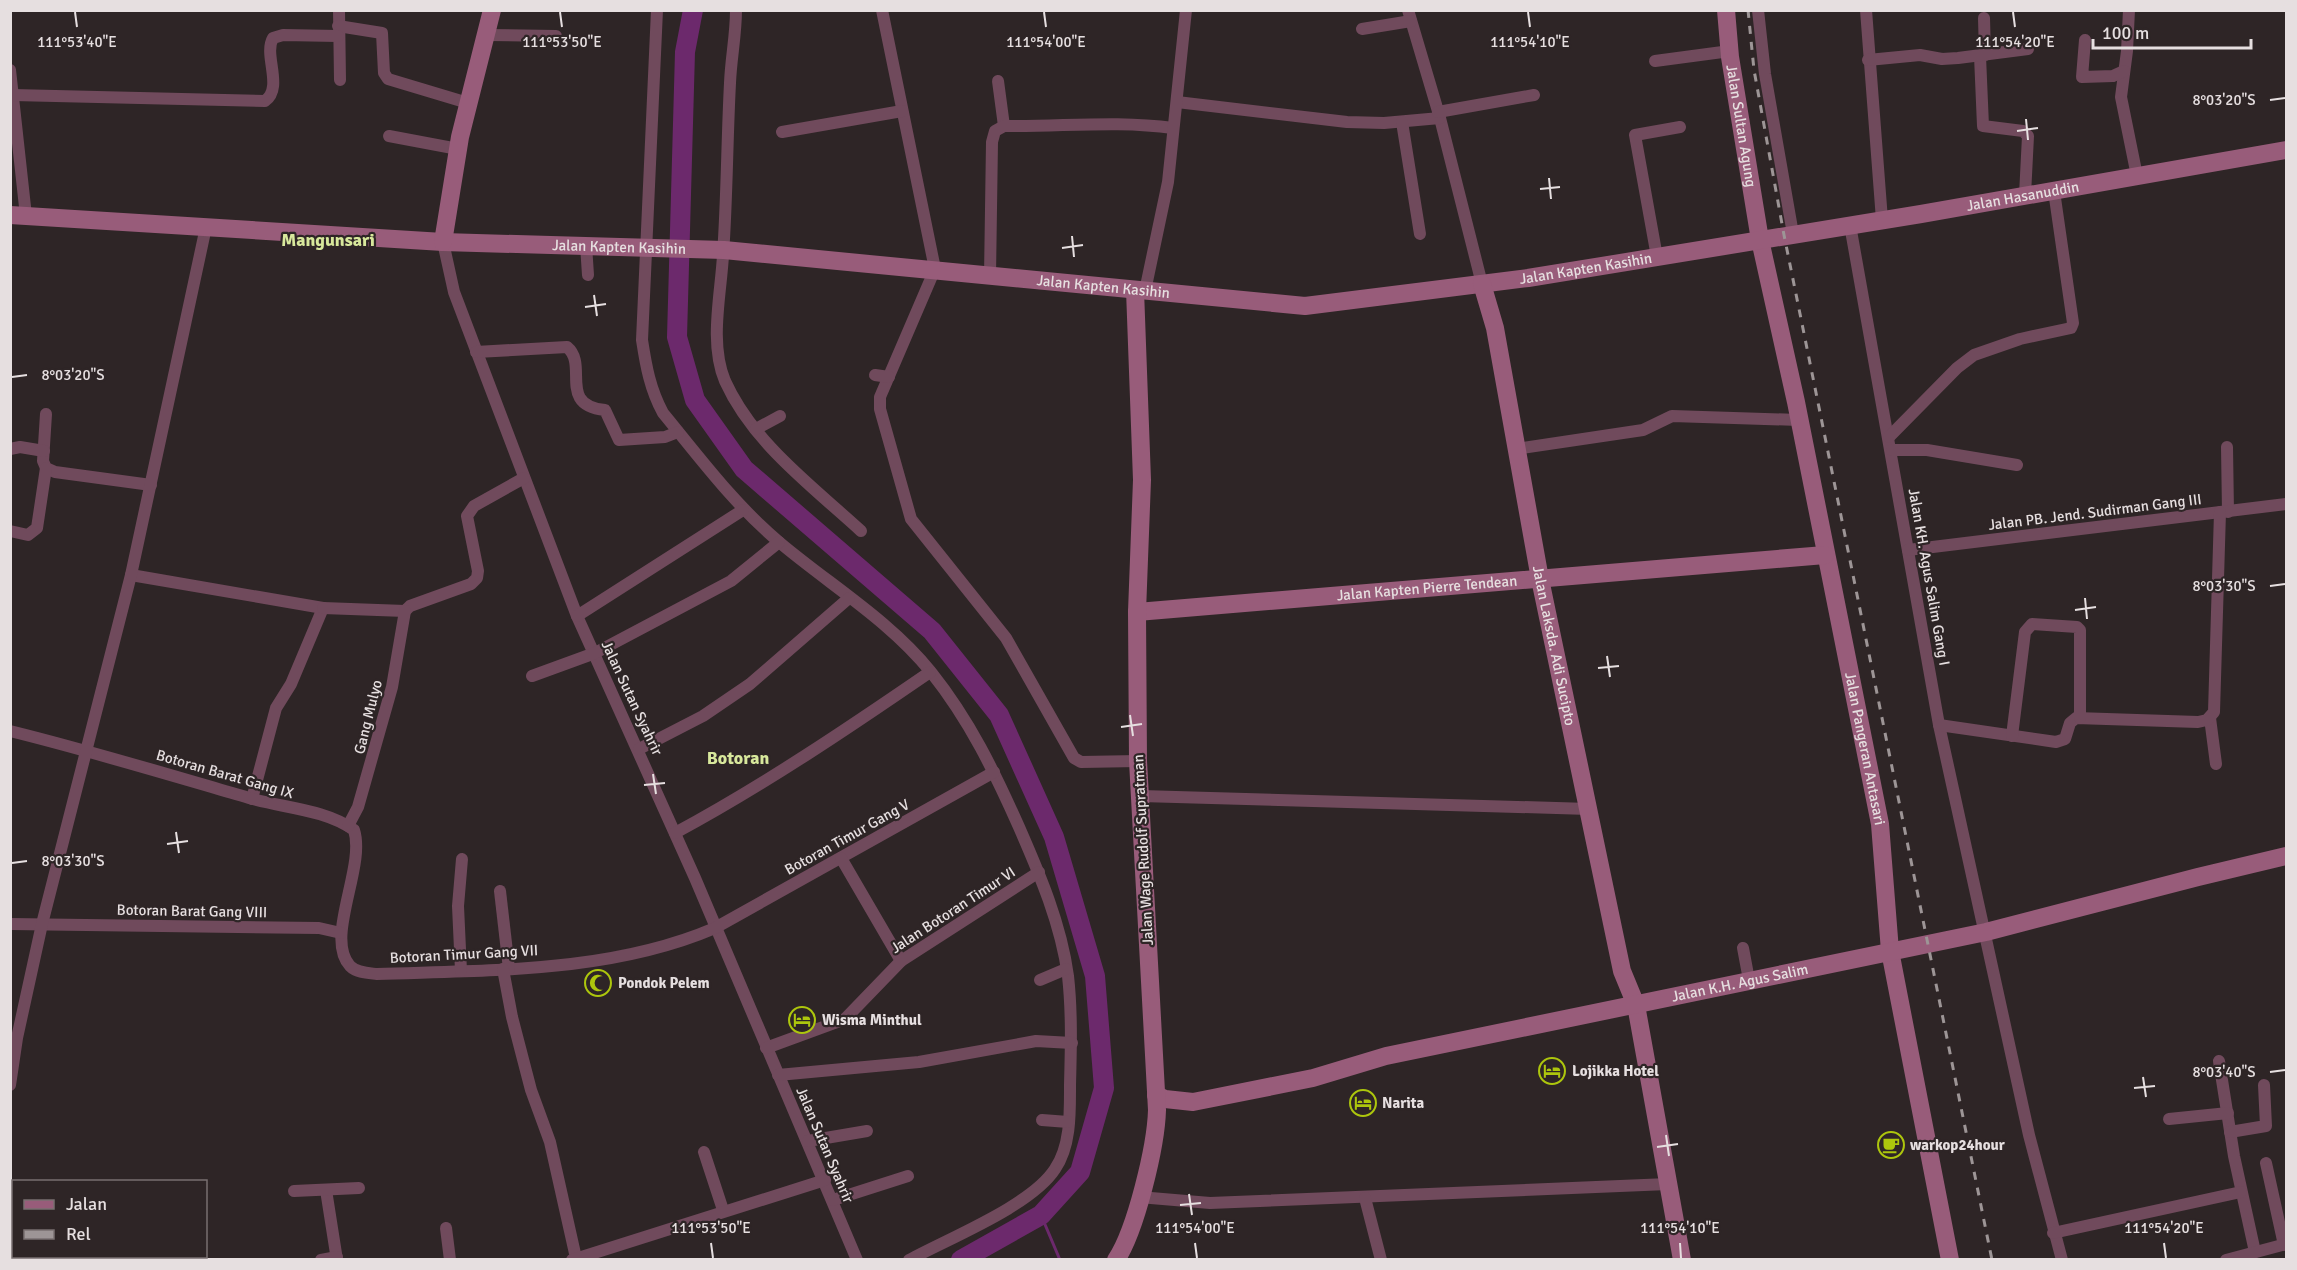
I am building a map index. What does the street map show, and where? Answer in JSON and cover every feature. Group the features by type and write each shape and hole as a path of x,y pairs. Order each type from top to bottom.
{"main road":[{"path":"443,242 458,149 492,10"},
{"name":"Jalan Sultan Agung","path":"1726,10 1730,51 1760,240"},
{"name":"Jalan Hasanuddin","path":"1760,240 2286,150"},
{"name":"Jalan Kapten Kasihin","path":"19,215 443,242 722,250 1305,306 1482,285 1760,240"},
{"name":"Jalan Pangeran Antasari","path":"1760,240 1799,420 1880,824 1890,951 1950,1260"},
{"name":"Jalan Laksda. Adi Sucipto","path":"1482,285 1494,328 1540,579 1622,971 1636,1005 1682,1260"},
{"name":"Jalan Wage Rudolf Supratman","path":"1116,1260 1125,1245 1157,1122 1138,761 1137,612 1142,499 1140,291"},
{"name":"Jalan Kapten Pierre Tendean","path":"1137,612 1825,555"},
{"name":"Jalan K.H. Agus Salim","path":"1156,1095 1165,1099 1193,1102 1313,1078 1386,1056 1986,932 2286,856"}],"street":[{"path":"339,10 340,80"},
{"path":"657,10 650,247 642,340 647,375 663,413 743,510 779,542 888,627 930,672 975,733 1039,872 1058,928 1066,969 1072,1042 1068,1122 1060,1160 1038,1188 1014,1204 909,1260"},
{"path":"736,10 730,80 719,298 718,350 724,379 740,408 792,469 861,531"},
{"path":"882,10 935,269 880,397 880,409 911,519 1006,638 1074,758 1081,762 1138,761"},
{"path":"1140,291 1168,182 1186,10"},
{"path":"1758,10 1765,74 1793,234"},
{"path":"1866,10 1868,60 1882,220"},
{"path":"2129,10 2121,97 2137,176"},
{"path":"1362,29 1410,16 1439,115 1482,285"},
{"path":"1983,18 1983,126 2023,131 2028,136 2025,195"},
{"path":"13,95 265,101 270,98 273,89 270,46 273,38 283,35 338,31 382,33 384,73 390,81 468,103"},
{"path":"486,35 556,36"},
{"path":"2085,40 2082,77 2113,76 2124,71"},
{"path":"1868,60 1912,55 1942,59 2028,49"},
{"path":"1655,61 1730,51"},
{"path":"10,70 19,215"},
{"path":"998,81 1004,126"},
{"path":"1177,102 1311,120 1402,122 1534,95"},
{"path":"782,132 903,111"},
{"path":"1402,122 1420,234"},
{"path":"990,276 992,142 995,131 1004,126 1135,123 1173,128"},
{"path":"1657,257 1635,135 1680,127"},
{"path":"390,136 458,149"},
{"path":"1890,436 1957,368 1974,355 2020,339 2071,328 2073,323 2054,190"},
{"name":"Jalan KH. Agus Salim Gang I","path":"1850,225 1890,436 1939,725 2053,1233 2062,1260"},
{"path":"10,1085 13,1043 131,575 206,227"},
{"name":"Jalan Sutan Syahrir","path":"443,242 454,292 577,616 639,749 766,1048 825,1180 857,1260"},
{"path":"586,245 588,275"},
{"path":"476,352 567,346 574,356 575,387 585,404 595,410 605,410 619,440 665,437 678,432"},
{"path":"875,375 889,377"},
{"path":"10,531 27,535 37,528 46,468 43,461 46,414"},
{"path":"756,429 780,416"},
{"path":"1516,448 1642,430 1672,416 1799,420"},
{"path":"10,448 20,447 44,451"},
{"path":"1939,725 2061,742 2065,739 2072,720 2080,718 2199,722 2210,718 2214,712 2227,447"},
{"path":"1892,450 1926,450 2017,465"},
{"path":"46,468 56,472 151,485"},
{"path":"131,575 323,608 405,611 410,606 471,584 477,578 478,571 467,516 474,506 524,478"},
{"name":"Jalan PB. Jend. Sudirman Gang III","path":"1908,550 2286,504"},
{"path":"577,616 743,510"},
{"path":"532,676 595,653 731,581 779,542"},
{"path":"639,749 703,716 750,684 849,598"},
{"path":"252,799 276,708 291,684 323,608"},
{"name":"Gang Mulyo","path":"351,828 385,714 405,611"},
{"path":"2012,736 2025,632 2032,624 2077,627 2080,630 2080,718"},
{"path":"675,833 731,803 805,757 930,672"},
{"path":"2210,718 2216,764"},
{"name":"Botoran Barat Gang IX","path":"11,732 86,750 252,799 333,818 351,828"},
{"name":"Botoran Timur Gang V","path":"715,928 994,772"},
{"path":"1141,796 1589,809"},
{"name":"Botoran Timur Gang VII","path":"351,828 358,850 341,933 348,963 363,972 506,969 621,956 689,940 715,928"},
{"path":"841,858 901,961"},
{"path":"461,971 458,906 462,859"},
{"name":"Jalan Botoran Timur VI","path":"766,1048 845,1019 901,961 1039,872"},
{"path":"500,891 512,1017 531,1090 550,1142 574,1259 723,1210 825,1180"},
{"name":"Botoran Barat Gang VIII","path":"10,924 319,928 341,933"},
{"path":"1743,948 1749,980"},
{"path":"1040,980 1066,969"},
{"path":"778,1075 929,1061 1036,1041 1072,1042"},
{"path":"2219,1061 2241,1192 2255,1252"},
{"path":"2230,1132 2266,1126 2264,1085"},
{"path":"2169,1119 2228,1113"},
{"path":"1042,1120 1068,1122"},
{"path":"808,1141 867,1131"},
{"path":"704,1152 723,1210"},
{"path":"2226,1260 2285,1244 2266,1163"},
{"path":"833,1200 908,1176"},
{"path":"1139,1197 1210,1203 1668,1184"},
{"path":"294,1191 359,1188"},
{"path":"321,1260 337,1258 326,1190"},
{"path":"2053,1233 2241,1192"},
{"path":"10,1196 12,1229"},
{"path":"1365,1198 1381,1260"},
{"path":"446,1228 450,1260"}],"waterway":[{"path":"693,10 685,52 677,337 695,400 744,469 932,631 999,715 1054,837 1095,976 1104,1088 1080,1172 1041,1215 961,1260"},
{"path":"1041,1215 1060,1260"}],"railway":[{"path":"1748,10 1754,70 1784,235 1992,1260"}],"place":[{"name":"Pondok Pelem","path":"598,983"},
{"name":"Wisma Minthul","path":"802,1020"},
{"name":"Lojikka Hotel","path":"1552,1071"},
{"name":"Narita","path":"1363,1103"},
{"name":"warkop24hour","path":"1891,1145"}],"district":[{"name":"Mangunsari","path":"328,240"},
{"name":"Botoran","path":"738,758"}]}
